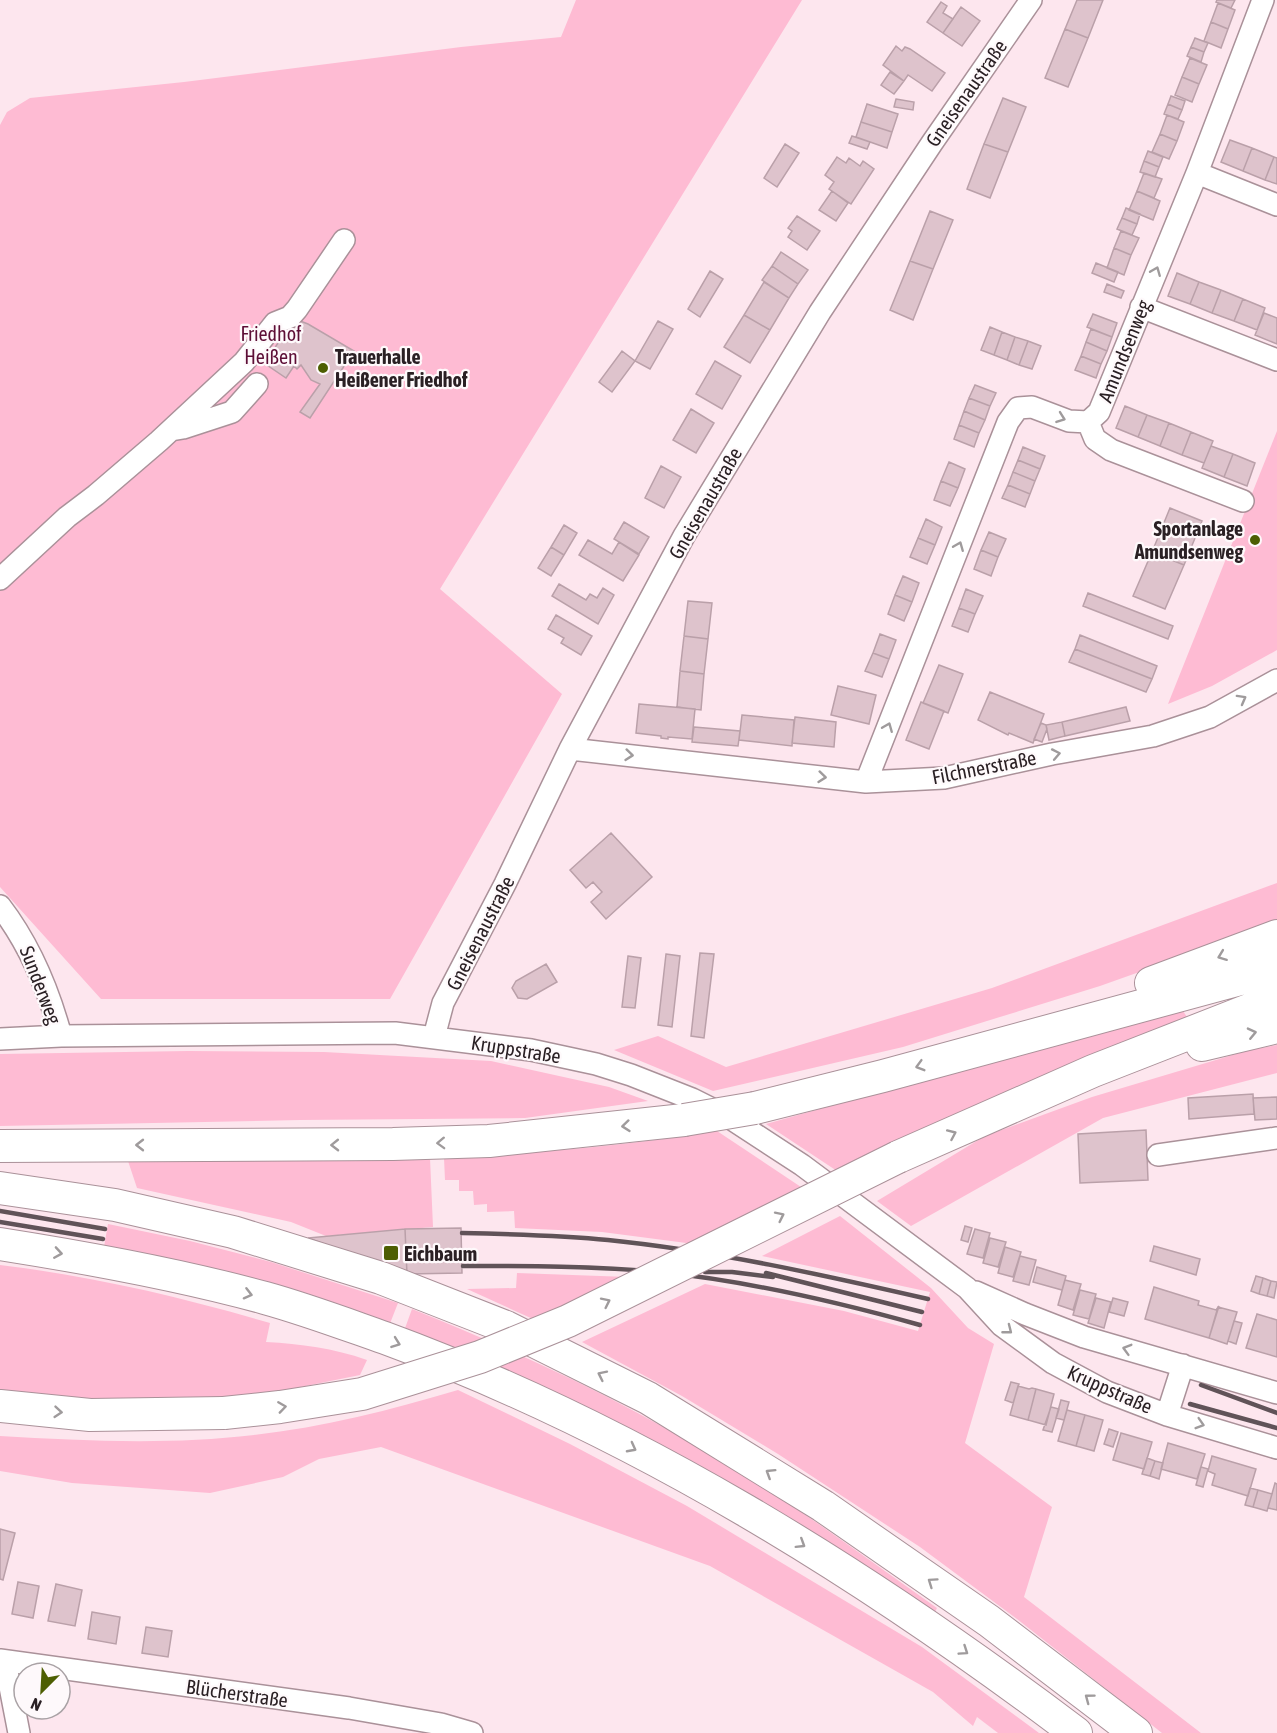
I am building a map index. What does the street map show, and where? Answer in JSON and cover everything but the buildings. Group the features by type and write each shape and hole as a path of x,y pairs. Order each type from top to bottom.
{"highway":[{"path":"976,1050 1277,936"},
{"path":"0,1146 393,1144 489,1141 684,1120 755,1108 883,1076 1277,969"},
{"path":"0,1407 90,1415 224,1413 363,1394 480,1357 568,1321 898,1157 1093,1071 1277,999"},
{"path":"1093,1071 1277,1027"},
{"path":"0,1188 115,1204 233,1232 381,1278 506,1327 648,1398 823,1506 989,1622 1136,1733"},
{"path":"0,1244 65,1254 164,1274 265,1298 445,1361 544,1404 705,1487 801,1544 992,1669 1076,1733"}],"street":[{"name":"Gneisenaustraße","path":"434,1037 443,1004 500,894 570,749 684,536 820,312 932,143 1031,0"},
{"name":"Amundsenweg","path":"866,782 1008,422 1018,408 1032,407 1069,421 1088,422 1099,412 1197,172 1263,0"},
{"path":"1197,172 1277,205"},
{"path":"0,579 67,517 96,495 244,362 275,323 290,317 344,240"},
{"path":"1141,307 1277,360"},
{"path":"169,430 183,428 232,412 257,384"},
{"path":"1088,422 1095,439 1111,450 1243,501"},
{"name":"Filchnerstraße","path":"570,749 866,782 944,778 1052,754 1153,736 1210,717 1277,680"},
{"name":"Sunderweg","path":"0,906 17,928 36,962 52,1003 60,1036"},
{"name":"Kruppstraße","path":"0,1039 60,1036 377,1032 531,1050 596,1064 660,1085 692,1099 730,1118 802,1165 967,1288 1001,1325 1053,1363 1107,1392 1167,1414 1277,1448"},
{"path":"1158,1155 1277,1138"},
{"name":"Kruppstraße","path":"967,1288 1084,1337 1277,1393"},
{"path":"1167,1414 1183,1365"},
{"path":"2,1661 19,1733"},
{"name":"Blücherstraße","path":"2,1661 349,1708 472,1733"}],"green space":[{"name":"Friedhof Heißen","path":"576,0 802,0 440,589 562,694 390,999 101,999 0,887 0,125 7,112 30,98 561,37"},
{"name":"Sportanlage Amundsenweg","path":"1277,431 1277,650 1212,686 1168,704"},
{"path":"1277,883 1277,923 1100,986 903,1047 713,1091 614,1050 658,1036 726,1067 992,988"},
{"path":"1181,1008 1187,1017 837,1171 766,1124"},
{"path":"1277,1045 1277,1073 1103,1118 911,1226 877,1201 985,1136 1092,1097 1246,1051"},
{"path":"188,1051 324,1052 491,1061 609,1087 648,1101 525,1118 0,1126 0,1054"},
{"path":"717,1131 804,1189 694,1244 602,1232 515,1228 514,1211 487,1212 487,1204 474,1205 473,1191 459,1191 459,1180 445,1180 444,1158 581,1148"},
{"path":"430,1158 433,1227 326,1236 291,1222 137,1188 128,1161"},
{"path":"840,1216 931,1288 968,1328 994,1344 965,1443 1052,1507 1024,1597 1201,1733 1162,1733 1017,1619 920,1547 778,1454 682,1396 582,1342 705,1284 844,1311 918,1331 930,1292 762,1256"},
{"path":"108,1224 190,1241 271,1262 398,1303 389,1326 104,1247"},
{"path":"0,1265 102,1281 203,1305 270,1323 266,1342 317,1347 367,1360 360,1375 286,1390 212,1399 36,1401 0,1395"},
{"path":"517,1273 628,1277 533,1319 467,1289 516,1288"},
{"path":"412,1309 593,1390 723,1462 830,1532 937,1608 934,1614 404,1331"},
{"path":"458,1390 570,1444 687,1506 922,1647 1039,1733 998,1733 977,1717 973,1726 933,1692 710,1566 381,1447 319,1459 283,1477 210,1493 72,1483 0,1471 0,1436 95,1441 159,1441 254,1435 357,1417"}],"railway":[{"path":"0,1211 105,1229"},
{"path":"0,1222 103,1239"},
{"path":"462,1233 572,1237 689,1250 928,1299"},
{"path":"463,1266 586,1267 693,1276 791,1293 920,1325"},
{"path":"705,1272 732,1272 773,1277"},
{"path":"766,1273 922,1312"},
{"path":"1201,1385 1277,1413"},
{"path":"1190,1404 1277,1428"}],"place":[{"name":"Trauerhalle Heißener Friedhof","path":"323,368"},
{"name":"Sportanlage Amundsenweg","path":"1255,540"},
{"name":"Eichbaum","path":"391,1253"}]}
